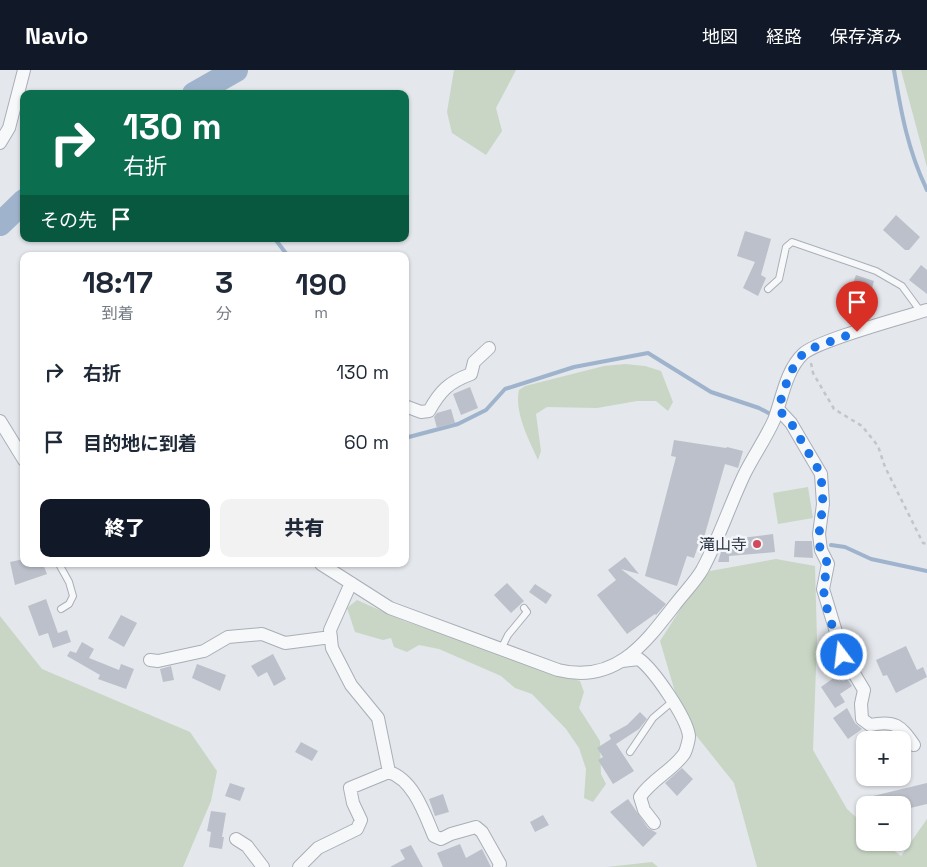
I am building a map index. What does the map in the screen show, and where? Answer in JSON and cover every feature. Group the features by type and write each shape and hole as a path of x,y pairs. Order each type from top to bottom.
{"street":[{"path":"0,143 9,128 24,70"},
{"path":"622,661 658,626 702,571 746,471 776,414 791,371 807,350 924,311"},
{"path":"409,408 421,412 429,411 440,392 458,379 471,374 474,362 489,348"},
{"path":"776,414 791,423 821,474 823,504 819,534 820,550 828,564 823,588 828,613 842,655 864,690 861,704 862,719 870,725 886,722 902,728 914,745"},
{"path":"0,421 20,454"},
{"path":"326,567 390,608 575,674 596,673 622,661 639,659 648,666 673,701 689,736 685,753 647,786 640,797 644,810 654,823"},
{"path":"351,583 330,630 332,648 351,684 378,718 389,772"},
{"path":"150,660 158,662 204,650 228,637 262,634 285,643 331,637"},
{"path":"299,867 318,848 357,829 361,820 353,803 350,788 389,772 395,774 412,790 434,836 441,839 476,827 482,832 500,864 499,867"},
{"path":"236,839 247,846 263,867"}],"lane":[{"path":"768,289 779,279 786,247 792,242 876,271 902,286 924,311"},
{"path":"61,567 69,582 73,596 69,604 61,609"},
{"path":"501,649 508,635 527,612 524,608"},
{"path":"630,752 653,718 673,701"}],"path":[{"path":"807,350 813,372 834,409 862,426 878,446 885,467 908,515 923,543 927,544"}],"green space":[{"path":"454,70 516,70 496,108 502,131 486,155 452,133 447,112"},
{"path":"901,70 927,70 927,167"},
{"path":"625,364 645,366 661,371 673,402 668,411 656,401 637,401 597,408 547,407 536,414 541,451 538,460 520,417 519,390 525,386 604,366"},
{"path":"808,487 813,518 778,524 773,493"},
{"path":"776,559 815,566 817,640 813,750 847,809 856,817 856,851 894,851 901,856 905,851 911,851 911,842 927,819 927,867 757,867 734,783 683,719 660,641 683,605 710,571"},
{"path":"357,600 404,621 580,681 584,692 579,708 600,741 601,774 606,784 593,802 584,798 586,769 579,748 566,729 532,694 515,688 501,676 439,649 419,645 407,652 394,647 391,638 383,640 355,632 347,608"},
{"path":"0,616 42,669 190,732 217,771 211,801 183,867 0,867"},
{"path":"652,862 658,867 607,867"}],"building":[{"path":"896,215 920,237 909,250 905,250 883,230"},
{"path":"745,231 771,239 761,275 766,278 758,296 743,288 755,262 737,256"},
{"path":"921,265 927,270 927,294 909,280"},
{"path":"856,275 874,281 871,292 852,286"},
{"path":"470,387 478,408 461,415 453,394"},
{"path":"451,409 455,423 437,428 434,417 437,413"},
{"path":"674,440 743,451 738,468 725,464 703,541 700,540 694,558 687,556 677,586 645,576 676,457 671,456"},
{"path":"773,534 775,552 729,556 729,562 718,562 724,542 742,543 741,538"},
{"path":"795,541 812,541 813,558 794,557"},
{"path":"625,557 639,574 621,569 666,604 656,615 627,634 597,595 616,580 608,570"},
{"path":"20,560 20,567 44,567 47,574 15,585 10,562"},
{"path":"507,583 524,601 511,613 494,595"},
{"path":"535,584 552,595 546,604 529,592"},
{"path":"46,599 58,633 67,630 71,642 53,648 48,633 39,636 28,606"},
{"path":"121,615 137,623 124,647 108,638"},
{"path":"82,642 94,649 89,658 119,670 121,664 134,669 126,689 98,679 100,675 67,656 70,651 76,653"},
{"path":"906,646 917,670 923,667 927,677 896,693 887,675 883,676 876,660"},
{"path":"273,654 286,679 274,686 267,672 258,677 251,666"},
{"path":"197,664 226,675 220,691 192,678"},
{"path":"171,666 174,680 163,682 160,669"},
{"path":"842,672 852,686 840,694 845,702 835,708 821,687"},
{"path":"847,708 855,723 862,729 856,731 856,733 848,739 833,718"},
{"path":"640,712 647,719 639,729 616,744 634,771 613,784 598,760 603,757 597,748 611,739 609,735 627,725"},
{"path":"301,742 318,751 312,761 295,752"},
{"path":"682,768 693,779 677,796 665,783"},
{"path":"230,783 245,788 240,801 225,796"},
{"path":"927,783 927,804 911,808 911,796 873,796"},
{"path":"443,794 449,812 435,816 429,799"},
{"path":"628,799 648,828 657,833 643,847 610,812"},
{"path":"211,811 226,813 222,849 209,847 211,832 207,831"},
{"path":"543,815 549,825 535,832 530,822"},
{"path":"460,844 466,858 482,849 491,867 443,867 437,853"},
{"path":"411,845 423,867 390,867 405,859 400,850"}],"waterway":[{"path":"201,90 236,70"},
{"path":"894,70 910,146 927,190"},
{"path":"0,224 20,205"},
{"path":"277,242 285,252"},
{"path":"409,437 458,424 486,410 505,389 574,367 648,353 711,392 759,408 774,416"},
{"path":"831,545 845,547 871,559 927,571"}],"place":[{"name":"滝山寺","path":"757,544"}],"route":[{"path":"842,655 838,638 828,613 823,588 828,564 820,550 819,534 823,504 821,474 791,423 778,409 791,371 807,350 857,332"}]}
